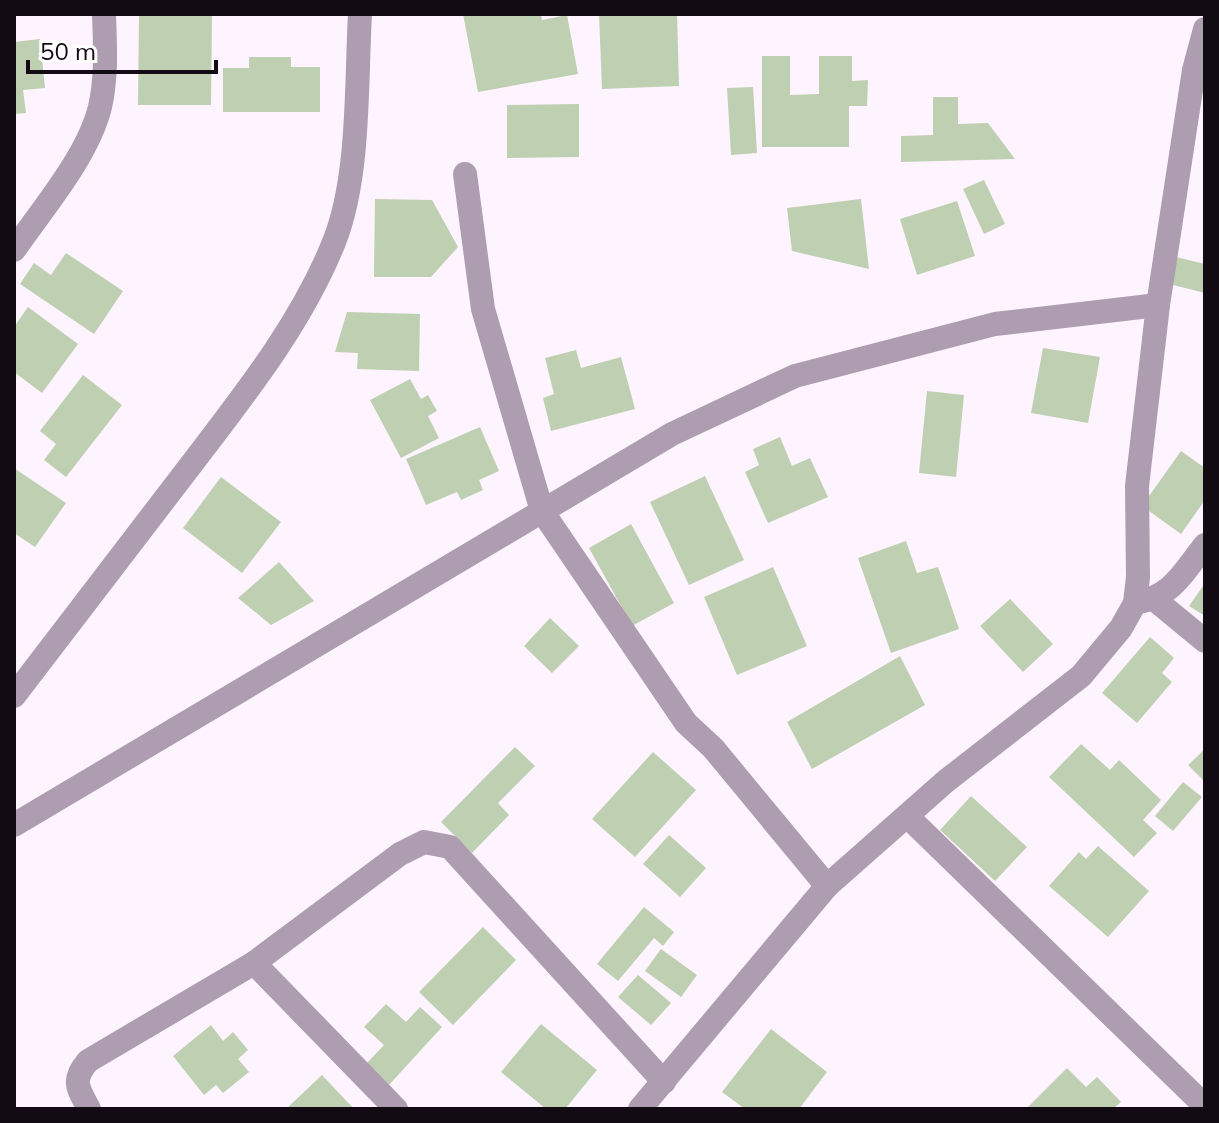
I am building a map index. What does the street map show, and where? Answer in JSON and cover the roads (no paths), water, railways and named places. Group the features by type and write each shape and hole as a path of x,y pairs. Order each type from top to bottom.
{"street":[{"path":"14,250 80,153 100,108 106,59 104,14"},
{"path":"14,696 213,435 280,342 311,291 335,240 351,175 360,14"},
{"path":"1205,29 1194,70 1158,305 1137,486 1138,577 1144,601 1205,641"},
{"path":"465,174 483,309 542,511 686,723 713,748 827,886"},
{"path":"14,825 672,434 795,376 995,324 1158,305"},
{"path":"640,1109 827,886 946,781 1081,676 1144,601 1170,589 1205,545"},
{"path":"907,816 1205,1106"},
{"path":"89,1109 77,1086 79,1071 88,1061 254,963 400,854 424,842 450,847 664,1082"},
{"path":"254,963 396,1109"}]}
